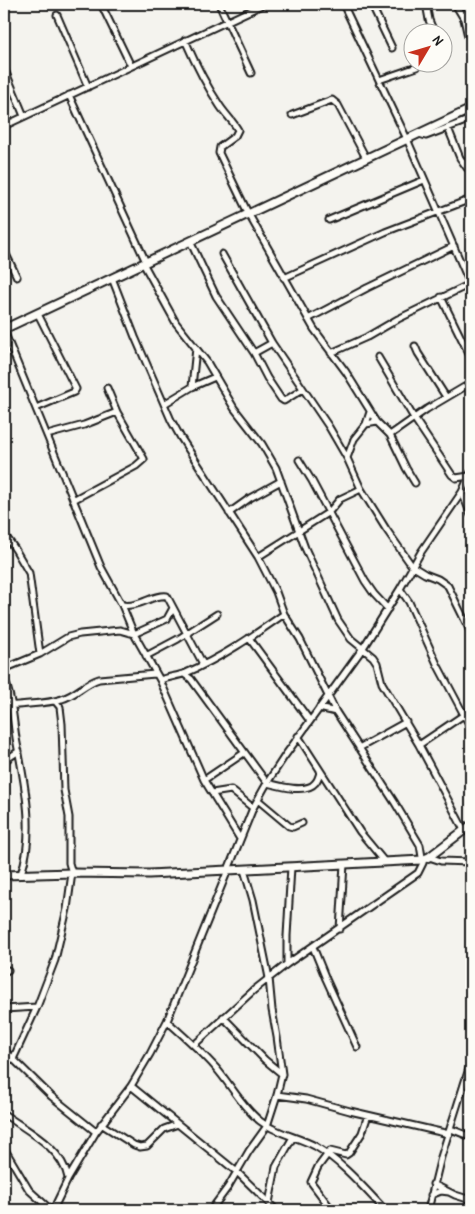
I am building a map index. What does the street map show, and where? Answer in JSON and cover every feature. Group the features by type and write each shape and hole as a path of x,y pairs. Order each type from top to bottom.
{"street":[{"path":"101,4 131,66"},
{"path":"219,4 251,73"},
{"path":"4,126 264,4"},
{"path":"331,353 367,337 441,297 471,285 407,139 343,4"},
{"path":"371,4 392,48"},
{"path":"424,4 427,9 429,22"},
{"path":"454,4 464,19 471,50"},
{"path":"464,19 470,4"},
{"path":"57,15 88,86"},
{"path":"185,40 220,107 233,121 238,130 235,136 220,147 219,153 248,213 319,338 346,372 377,422 390,435 406,468 416,483"},
{"path":"4,68 24,116"},
{"path":"379,80 403,72"},
{"path":"70,95 145,262 176,323 207,362 234,408 270,456 299,530 338,620 347,634 373,656 377,663 382,683 419,745 464,830"},
{"path":"292,115 332,100 338,105 366,158"},
{"path":"240,839 204,780 160,680 134,634 122,605 101,566 4,330 471,108"},
{"path":"418,134 426,136 471,119"},
{"path":"448,128 460,158 468,168 471,167"},
{"path":"329,220 424,180"},
{"path":"284,278 385,232 471,199"},
{"path":"190,241 216,296 254,353 267,378 284,401 303,390"},
{"path":"308,319 406,268 454,246"},
{"path":"4,250 17,276"},
{"path":"222,254 272,343 324,419 347,458 361,489 386,529 412,566 448,586 471,633"},
{"path":"112,278 164,404 181,438 258,557 276,592 284,614 300,639 336,712 406,819 426,858"},
{"path":"441,297 471,358"},
{"path":"36,408 74,392 76,389 38,314"},
{"path":"254,353 272,343"},
{"path":"415,346 446,398"},
{"path":"192,387 196,348"},
{"path":"378,357 414,418 452,475 456,478 470,474"},
{"path":"164,404 192,387 215,377"},
{"path":"390,435 471,383"},
{"path":"73,500 143,461 143,456 117,412 107,388"},
{"path":"47,435 84,426 117,412"},
{"path":"347,458 354,439 366,424 370,412"},
{"path":"366,424 377,422"},
{"path":"299,460 365,581 388,609"},
{"path":"4,1148 29,1190 54,1210 68,1178 96,1132 131,1086 150,1054 166,1021 253,808 267,782 298,736 329,697 363,648 412,566 462,492 470,474"},
{"path":"230,513 250,498 281,480"},
{"path":"258,557 329,512 340,499 361,489"},
{"path":"462,492 471,515"},
{"path":"4,534 29,573 40,654"},
{"path":"400,589 409,602 437,664 471,728"},
{"path":"122,605 131,606 163,595 167,596 204,664"},
{"path":"126,614 131,606"},
{"path":"4,669 40,654 68,637 120,630 134,634 167,619 173,608"},
{"path":"146,656 216,614"},
{"path":"160,680 187,672 204,664 249,638 284,614"},
{"path":"120,630 128,621"},
{"path":"249,638 310,721"},
{"path":"356,643 368,639"},
{"path":"187,672 244,753 267,782 284,787 308,788 316,782 320,772"},
{"path":"4,706 63,699 76,693 90,681 99,679 155,674"},
{"path":"4,678 12,705 28,827 26,856 21,874"},
{"path":"13,1059 37,1007 55,960 67,909 72,873 69,863 69,817 64,790 60,707 63,699"},
{"path":"55,701 60,707"},
{"path":"303,710 336,712"},
{"path":"419,745 471,710"},
{"path":"359,748 406,722"},
{"path":"298,736 367,843 384,862"},
{"path":"4,761 19,751"},
{"path":"204,780 244,753"},
{"path":"212,793 231,790 253,808"},
{"path":"258,800 289,826 293,827 302,823"},
{"path":"233,826 246,825"},
{"path":"194,1045 270,978 418,873 426,858 471,825"},
{"path":"4,875 72,873 149,874 227,871 426,858 441,861 471,862"},
{"path":"340,929 344,864"},
{"path":"288,964 287,936 291,867"},
{"path":"210,1210 267,1126 278,1095 282,1074 272,1010 270,978 253,900 244,870"},
{"path":"313,947 357,1047"},
{"path":"4,1010 37,1007"},
{"path":"224,1017 265,1060 282,1074"},
{"path":"166,1021 194,1045 218,1070 255,1117 267,1126 328,1154 385,1210"},
{"path":"4,1050 51,1096 96,1132"},
{"path":"430,1209 433,1184 471,1062"},
{"path":"131,1086 237,1172 276,1210"},
{"path":"278,1095 306,1099 368,1115 471,1137"},
{"path":"4,1114 57,1154 64,1164 68,1178"},
{"path":"332,1210 311,1182 332,1150 348,1154 362,1133 368,1115"},
{"path":"101,1124 140,1147 147,1146 164,1129 178,1124"},
{"path":"269,1203 276,1167 293,1137"},
{"path":"433,1184 471,1200"},
{"path":"431,1195 441,1191 450,1192"}]}
